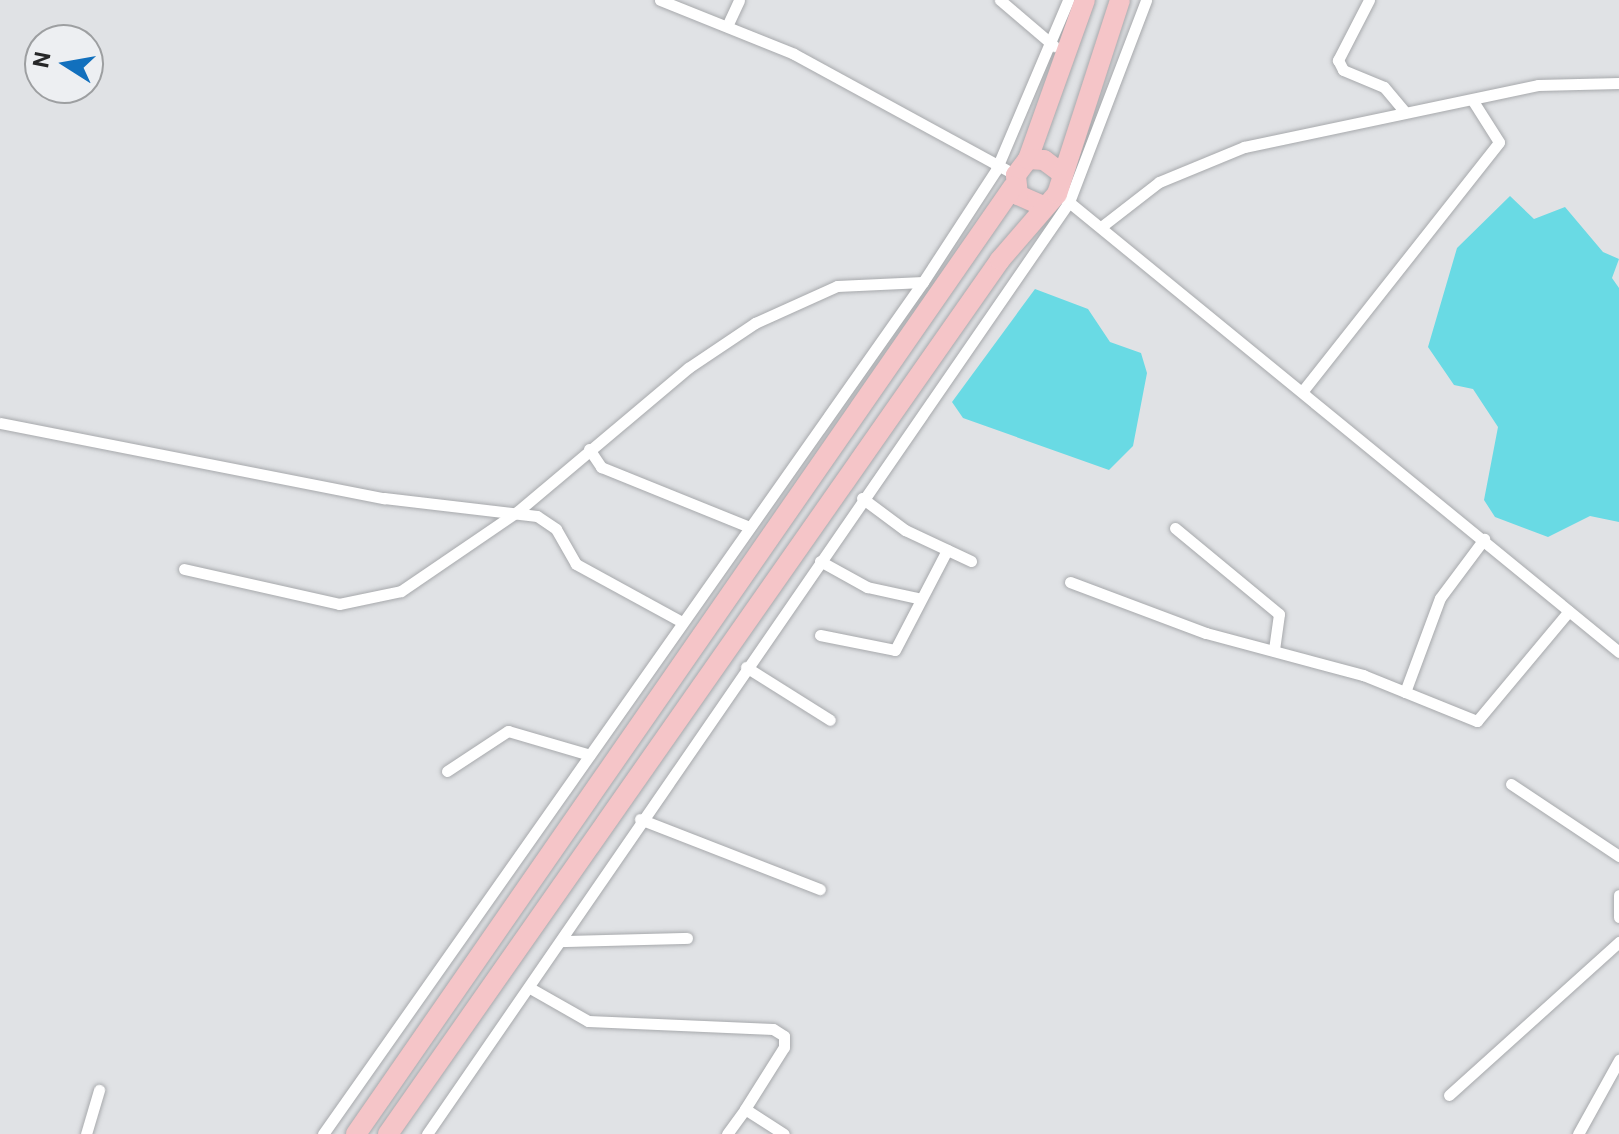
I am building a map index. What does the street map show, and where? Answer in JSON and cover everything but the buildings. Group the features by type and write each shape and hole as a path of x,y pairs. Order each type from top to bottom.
{"highway":[{"path":"356,1134 1013,173 1085,0"},
{"path":"388,1134 1056,201 1061,173 1120,0"},
{"path":"1013,173 1044,160 1061,173"},
{"path":"1013,173 1024,201 1056,201"}],"street":[{"path":"660,0 728,24 1013,173"},
{"path":"728,24 739,0"},
{"path":"1000,0 1054,46"},
{"path":"323,1134 747,526 923,282 1013,173 1068,0"},
{"path":"427,1134 562,941 640,819 820,561 1056,201 1146,0"},
{"path":"1369,0 1338,60 1343,70 1384,87 1404,111"},
{"path":"1101,227 1159,182 1244,147 1538,85 1619,83"},
{"path":"1305,388 1499,142 1473,101"},
{"path":"1056,201 1101,227 1305,388 1619,652"},
{"path":"184,569 349,604 415,585 517,512 688,368 795,301 878,279 923,282"},
{"path":"0,423 424,505 517,512 546,520 576,564 680,621"},
{"path":"589,449 601,467 747,526"},
{"path":"862,498 947,550 971,561"},
{"path":"1175,528 1279,614 1274,651"},
{"path":"1405,692 1440,598 1484,539"},
{"path":"820,635 888,653 901,644 917,598 947,550"},
{"path":"820,561 867,587 917,598"},
{"path":"1070,582 1405,692 1477,721 1569,611"},
{"path":"746,667 830,720"},
{"path":"447,771 508,731 590,755"},
{"path":"1511,784 1619,856"},
{"path":"640,819 820,889"},
{"path":"1619,895 1619,917"},
{"path":"562,941 687,938"},
{"path":"1449,1095 1619,942"},
{"path":"530,988 588,1021 773,1029 784,1036 784,1047 727,1134"},
{"path":"1578,1134 1619,1060"},
{"path":"86,1134 99,1090"},
{"path":"745,1109 784,1134"}],"water":[{"path":"1510,196 1534,219 1565,207 1603,252 1619,259 1612,278 1619,288 1619,522 1590,516 1548,537 1495,517 1484,500 1498,427 1473,389 1454,385 1428,347 1457,248"},
{"path":"1035,289 1088,309 1110,342 1141,353 1147,373 1133,446 1109,470 963,418 952,402"}]}
